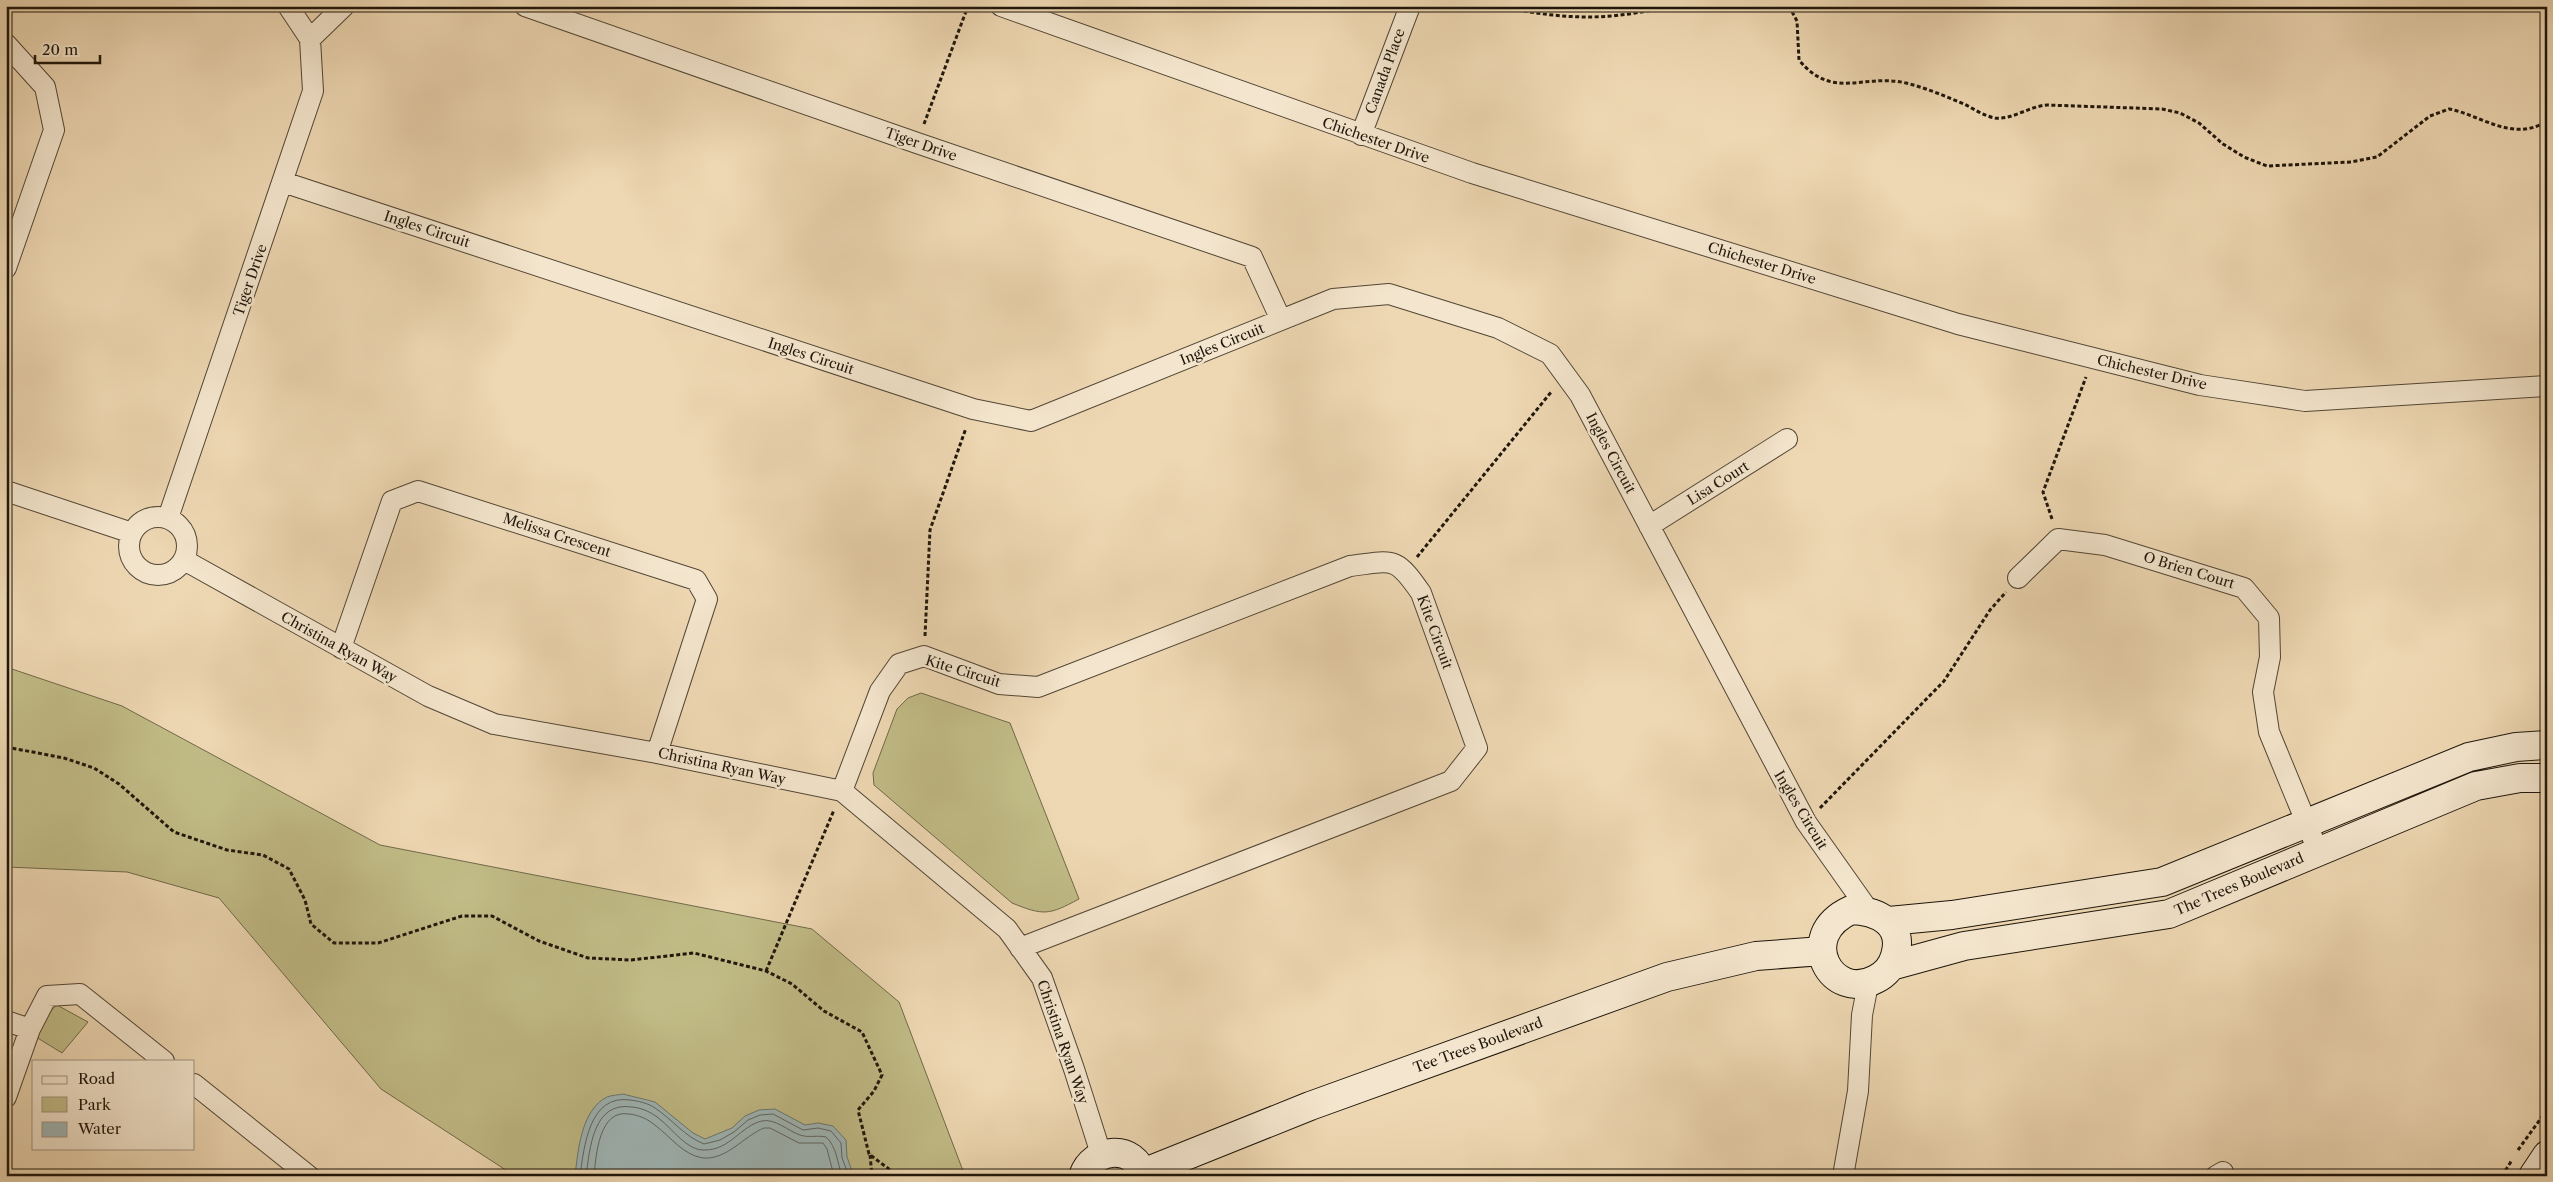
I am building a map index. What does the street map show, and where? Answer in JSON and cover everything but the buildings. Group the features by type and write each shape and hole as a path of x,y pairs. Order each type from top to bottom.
{"street":[{"path":"288,6 310,39 344,6"},
{"name":"Tiger Drive","path":"525,6 917,143 1252,257 1281,320"},
{"name":"Chichester Drive","path":"1001,6 1472,173 1958,324 2093,359 2200,385 2305,401 2547,386"},
{"name":"Canada Place","path":"1361,135 1410,6"},
{"name":"Tiger Drive","path":"168,518 313,91 310,39"},
{"path":"6,44 45,87 54,130 6,268"},
{"name":"Ingles Circuit","path":"283,182 973,409 1031,421 1333,299 1389,294 1498,328 1550,354 1580,395 1806,822 1879,916"},
{"name":"Lisa Court","path":"1649,526 1787,439"},
{"path":"6,491 132,533"},
{"name":"Melissa Crescent","path":"340,648 392,501 418,491 696,580 707,599 657,753"},
{"path":"151,518 168,518 181,528 186,536 187,552 184,560 176,569 166,574 155,576 144,572 135,565 130,555 128,544 132,533 144,521 151,518"},
{"path":"2018,578 2058,539"},
{"name":"O Brien Court","path":"2058,539 2105,545 2244,588 2269,618 2270,657 2263,692 2269,732 2318,851"},
{"name":"Christina Ryan Way","path":"184,560 428,696 494,724 657,753 842,791 1007,929 1042,978 1101,1154"},
{"name":"Kite Circuit","path":"842,791 880,691 899,664 924,656 999,684 1038,686 1350,566 1391,561 1406,571 1421,593 1477,748 1452,781 1020,948"},
{"name":"The Trees Boulevard","path":"1879,916 1952,915 2162,882 2469,758 2516,747 2547,745"},
{"name":"The Trees Boulevard","path":"1892,966 1964,946 2169,914 2224,893 2318,851 2476,786 2520,778 2547,778"},
{"path":"1850,910 1879,916 1896,937 1896,954 1892,966 1885,974 1868,984 1859,985 1846,982 1835,976 1826,964 1822,951 1822,938 1828,925 1850,910"},
{"name":"Tee Trees Boulevard","path":"1143,1174 1310,1106 1668,977 1756,956 1822,951"},
{"path":"1843,1176 1858,1091 1862,1015 1868,984"},
{"path":"6,1097 30,1029 47,996 80,994 163,1060"},
{"path":"6,1020 30,1029"},
{"path":"195,1085 309,1176"},
{"path":"1083,1176 1087,1166 1101,1154 1121,1153 1134,1160 1143,1174"},
{"path":"2533,1176 2547,1155"}],"path":[{"path":"917,143 968,6"},
{"path":"1498,6 1578,19 1596,19 1655,11 1665,6"},
{"path":"1789,6 1797,20 1799,60 1825,82 1841,85 1870,80 1906,83 1939,94 1996,118 2008,117 2035,106 2047,105 2162,109 2180,113 2200,123 2237,153 2267,166 2351,162 2377,157 2430,116 2449,109 2508,129 2539,126 2547,121"},
{"path":"2058,539 2043,492 2093,359"},
{"path":"1406,571 1565,374"},
{"path":"924,656 930,530 973,409"},
{"path":"1806,822 1944,681 1990,610 2018,578"},
{"path":"6,747 64,758 94,768 119,784 174,832 227,850 263,855 290,869 305,900 311,924 334,944 378,943 462,916 492,916 540,941 588,958 631,960 694,954 766,971 792,984 824,1011 862,1032 882,1075 874,1091 858,1110 870,1154 872,1176"},
{"path":"766,971 842,791"},
{"path":"870,1154 898,1176"}],"green space":[{"path":"6,667 122,706 380,845 812,929 899,1002 965,1176 515,1176 381,1089 219,898 127,872 6,867"},
{"path":"921,693 1010,723 1079,899 1053,911 1046,912 1039,912 1012,903 874,785 873,773 897,709 908,698"},
{"path":"57,1005 88,1022 62,1053 36,1037 48,1013"}],"water":[{"path":"623,1094 655,1102 693,1133 705,1139 732,1128 745,1116 759,1110 775,1109 805,1125 818,1123 833,1126 846,1140 847,1157 854,1176 575,1176 582,1132 591,1111 607,1097"}]}
